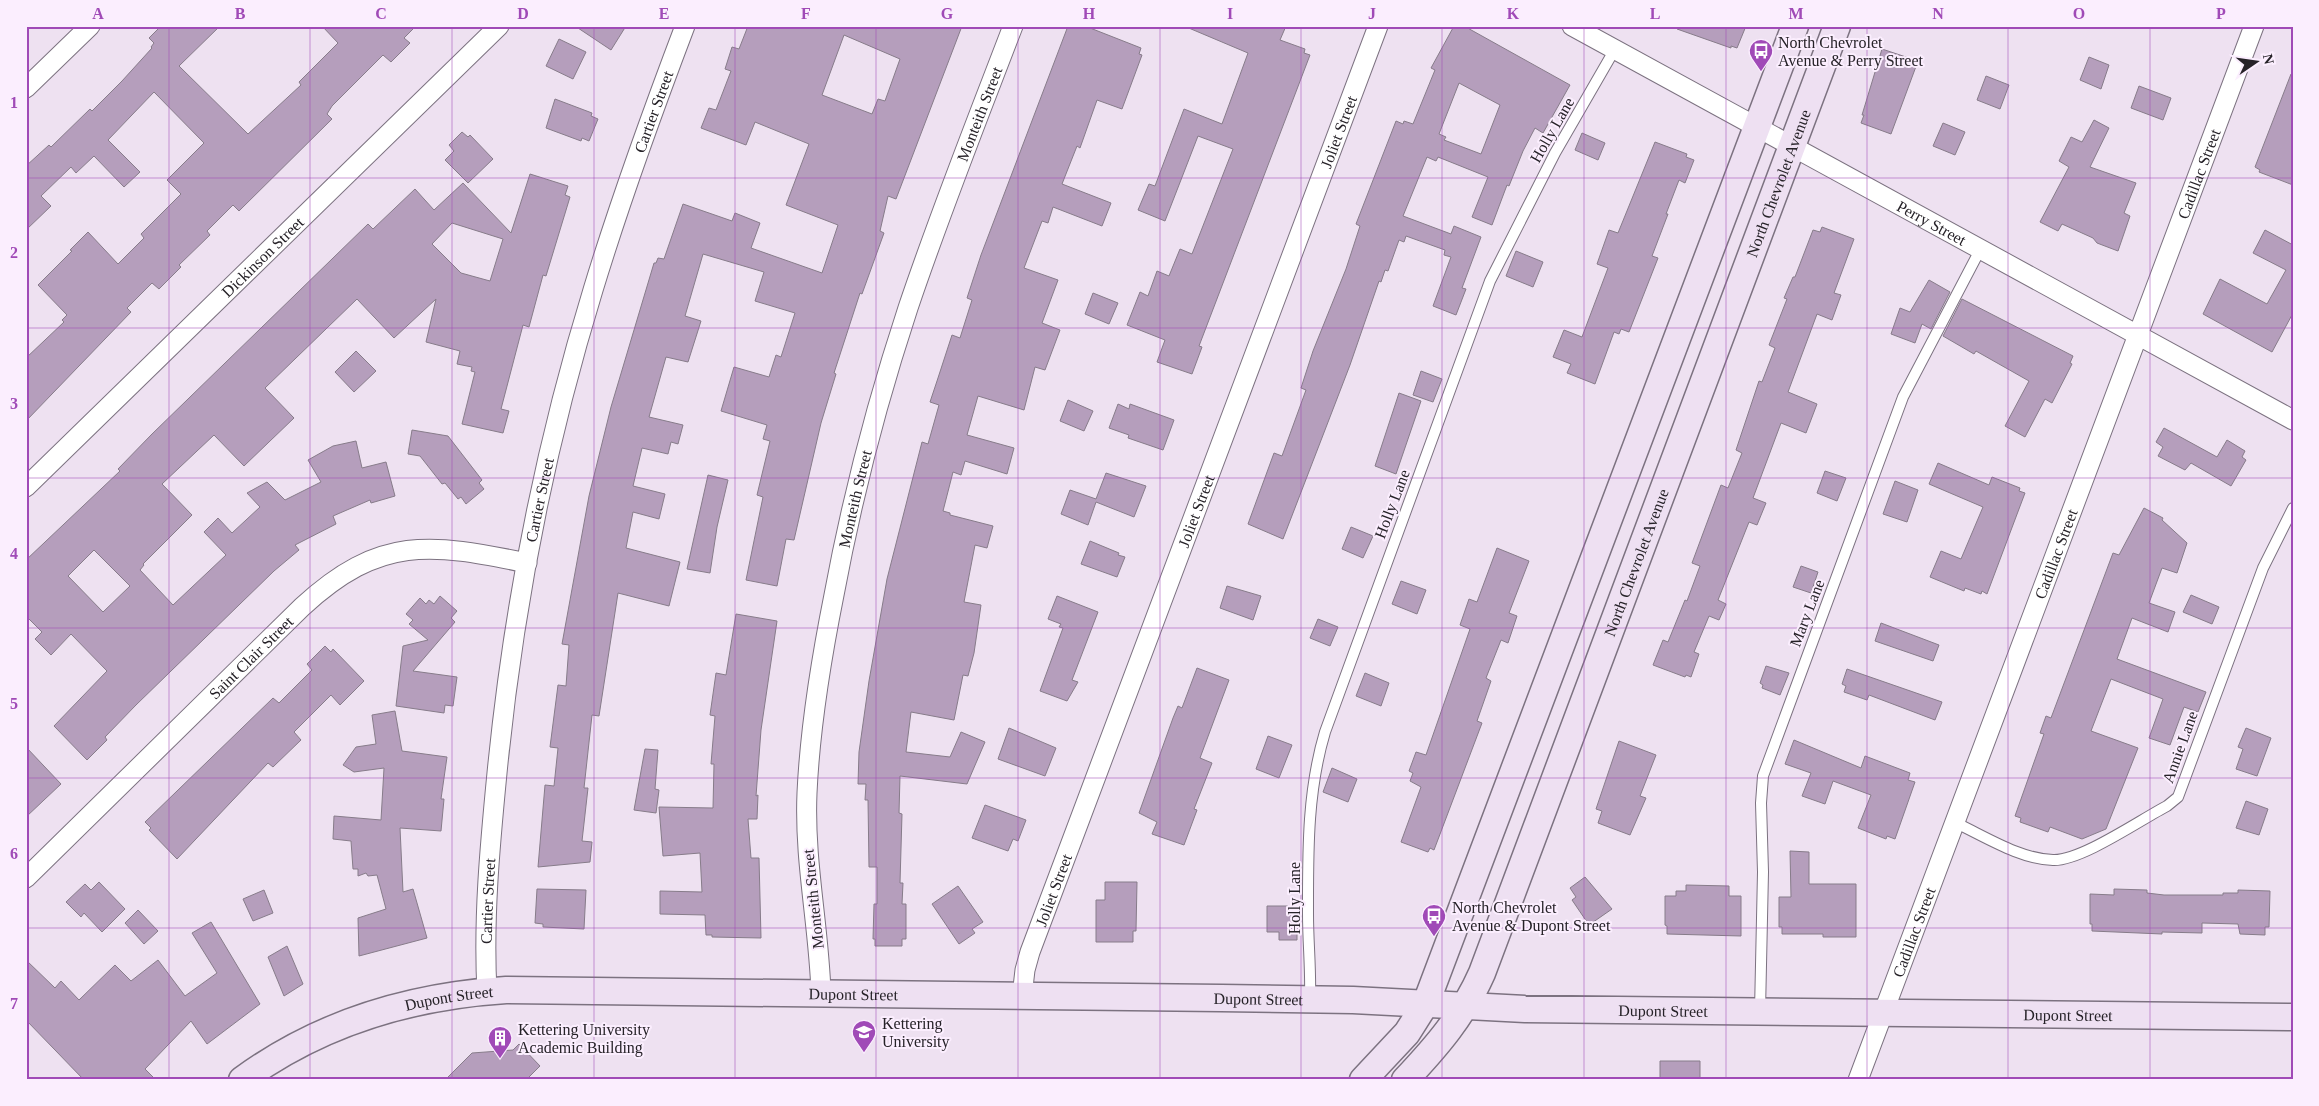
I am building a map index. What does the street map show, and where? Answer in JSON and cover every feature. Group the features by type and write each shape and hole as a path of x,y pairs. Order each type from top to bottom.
{"street":[{"path":"26,88 90,26"},
{"name":"Dickinson Street","path":"26,487 499,26"},
{"name":"Cartier Street","path":"487,992 486,913 492,821 502,718 527,563 556,426 590,298 618,211 685,26"},
{"name":"Monteith Street","path":"821,993 819,956 810,880 807,797 818,679 838,573 865,456 908,309 1013,26"},
{"name":"Joliet Street","path":"1022,996 1025,970 1030,952 1378,26"},
{"name":"Perry Street","path":"1572,26 2293,420"},
{"path":"1363,1080 1408,1033 1426,1003 1795,26"},
{"name":"North Chevrolet Avenue","path":"1405,1080 1436,1047 1467,1006 1495,940 1837,26"},
{"name":"Cadillac Street","path":"1858,1080 2254,26"},
{"path":"1599,545 1637,560"},
{"name":"Saint Clair Street","path":"26,878 302,607 345,572 381,555 416,548 462,551 527,563"},
{"name":"Dupont Street","path":"242,1080 272,1059 307,1040 354,1020 420,1001 487,992 821,993 1310,999 1525,1009 2293,1016"}],"lane":[{"name":"Holly Lane","path":"1310,999 1311,974 1308,914 1310,807 1316,761 1324,732 1490,281 1555,153 1615,50"},
{"name":"Mary Lane","path":"1760,1011 1763,872 1760,803 1763,776 1903,397 1980,250"},
{"name":"Annie Lane","path":"1956,823 2025,854 2052,860 2067,859 2082,854 2167,806 2178,797 2266,560 2293,508"}],"building":[{"path":"161,26 220,26 179,66 248,134 301,85 299,82 338,43 322,26 416,26 404,38 410,43 391,62 383,55 332,106 327,114 332,119 239,211 233,205 207,231 210,235 179,265 181,267 159,289 152,283 127,308 131,312 26,421 26,358 64,322 62,320 67,315 38,285 88,232 118,264 144,238 141,234 181,194 167,180 204,143 154,92 108,140 140,172 124,187 94,156 76,173 71,167 41,196 51,206 26,230 26,166 49,145 51,147 90,109 92,111 122,81 152,48 154,43 149,38"},
{"path":"575,26 626,26 611,50"},
{"path":"748,26 962,26 896,199 888,196 880,231 884,233 862,294 860,293 834,373 836,374 821,423 794,540 786,539 777,586 746,580 763,497 757,495 770,441 763,439 767,425 721,411 734,367 769,377 776,355 781,357 795,313 755,301 764,272 703,254 685,316 701,321 688,362 666,357 649,417 683,425 678,444 671,442 668,454 642,448 633,486 665,494 659,519 633,512 626,548 680,562 669,606 618,593 599,716 592,715 584,788 588,788 582,841 592,842 590,862 538,867 545,785 554,786 558,748 550,747 558,685 566,686 569,645 562,644 589,496 611,407 654,263 656,263 658,258 664,259 683,204 732,221 735,213 760,223 751,248 822,273 838,225 786,205 809,144 755,122 746,145 701,128 709,108 716,110 731,71 725,69 732,47 739,49","holes":["844,35 900,59 885,101 878,99 872,114 822,95"]},
{"path":"1068,26 1085,26 1141,48 1139,54 1142,55 1122,109 1097,100 1080,148 1077,146 1062,184 1111,203 1102,226 1053,207 1048,223 1042,221 1024,268 1058,280 1042,323 1060,330 1045,370 1035,367 1024,410 978,396 967,435 1014,448 1007,474 965,461 961,475 953,472 943,511 950,513 950,515 993,526 987,548 975,545 964,602 981,605 974,653 968,676 963,675 954,720 911,712 906,752 950,757 961,732 985,742 967,784 900,776 899,813 902,814 900,883 903,883 902,904 906,904 906,939 902,939 902,946 875,946 875,939 873,939 874,904 877,904 877,867 869,867 868,800 865,800 866,784 858,784 859,752 887,579 922,442 928,444 939,405 930,402 952,335 960,338 972,300 967,298 981,255"},
{"path":"1184,26 1286,26 1280,40 1305,49 1304,53 1310,55 1199,346 1202,347 1192,374 1157,362 1165,340 1127,325 1140,292 1148,296 1157,271 1169,276 1180,249 1192,254 1233,149 1198,136 1165,221 1138,210 1149,184 1155,186 1184,109 1222,124 1248,53"},
{"path":"1454,26 1464,26 1570,85 1543,133 1535,128 1523,151 1509,186 1507,185 1492,225 1472,217 1488,177 1438,157 1436,161 1427,157 1403,216 1451,234 1454,226 1481,237 1462,288 1466,289 1456,315 1433,306 1451,257 1444,255 1445,250 1406,236 1404,242 1399,240 1388,271 1385,270 1381,282 1379,281 1350,365 1283,539 1248,524 1274,453 1282,456 1306,390 1301,388 1313,351 1346,269 1360,226 1356,224 1396,121 1403,124 1404,121 1413,124 1435,70 1431,68","holes":["1459,83 1500,105 1481,154 1444,140 1446,137 1439,134"]},
{"path":"1677,26 1746,26 1737,48 1731,46 1731,48 1677,29"},
{"path":"559,39 586,52 573,79 546,66"},
{"path":"1882,49 1918,61 1891,134 1861,123"},
{"path":"2089,57 2109,65 2101,89 2080,80"},
{"path":"2291,74 2293,74 2293,185 2259,172 2260,170 2255,167"},
{"path":"1986,76 2009,85 2000,109 1977,100"},
{"path":"2139,86 2171,98 2163,120 2131,108"},
{"path":"555,99 592,113 591,116 598,119 589,141 582,138 581,141 546,128"},
{"path":"2094,120 2109,128 2090,167 2136,183 2124,213 2130,216 2118,251 2097,243 2093,238 2062,224 2058,231 2040,222 2069,167 2059,161 2071,137 2082,142"},
{"path":"1943,123 1965,132 1955,155 1933,146"},
{"path":"462,132 468,137 470,135 493,159 468,183 445,160 454,151 449,145"},
{"path":"1582,133 1605,143 1598,160 1575,150"},
{"path":"1655,142 1687,154 1686,157 1694,160 1685,183 1679,180 1666,214 1668,214 1652,256 1658,258 1629,332 1621,329 1619,334 1614,332 1595,384 1567,373 1571,364 1553,357 1564,330 1582,337 1608,268 1597,264 1609,230 1618,233"},
{"path":"530,174 568,186 565,195 570,197 546,276 543,275 529,327 523,325 501,409 509,411 503,433 462,424 475,372 471,371 472,367 457,364 460,351 426,342 436,299 394,338 357,299 265,388 294,418 244,466 214,435 162,484 192,515 143,564 140,570 173,605 226,555 204,532 218,518 232,533 260,507 247,493 267,482 285,500 321,482 308,460 333,446 356,441 362,468 386,462 395,496 371,503 370,500 333,516 336,524 295,545 299,550 274,571 136,705 105,737 107,740 87,760 54,726 107,671 71,634 51,655 35,639 42,632 26,616 26,560 120,471 118,469 152,434 368,224 373,229 415,189 434,210 463,183 511,233","holes":["452,223 503,239 490,281 461,273 432,244","94,550 130,586 103,612 68,576"]},
{"path":"1822,227 1854,239 1834,293 1841,295 1832,320 1817,314 1788,392 1817,404 1806,433 1781,423 1753,498 1766,503 1757,525 1749,522 1718,600 1726,604 1719,620 1709,616 1694,652 1699,654 1691,677 1686,675 1685,677 1653,665 1663,640 1668,642 1685,600 1687,601 1700,566 1692,563 1721,485 1728,488 1742,453 1736,450 1759,381 1762,382 1775,348 1769,345 1787,299 1784,298 1793,277 1795,277 1813,230 1820,232"},
{"path":"2265,230 2293,245 2293,313 2272,352 2203,314 2220,279 2267,304 2286,270 2253,253"},
{"path":"1516,251 1543,262 1533,287 1506,276"},
{"path":"1929,280 1950,292 1931,329 1922,324 1915,343 1891,334 1900,308 1910,312"},
{"path":"1093,293 1118,303 1109,324 1085,314"},
{"path":"1962,299 2073,356 2070,363 2072,364 2052,403 2045,399 2025,437 2005,426 2029,381 1976,351 1974,354 1943,336"},
{"path":"356,351 376,371 354,392 335,372"},
{"path":"1421,371 1442,379 1433,402 1413,395"},
{"path":"1399,393 1421,401 1396,474 1375,466"},
{"path":"1068,400 1093,411 1084,431 1060,421"},
{"path":"1118,404 1129,409 1130,404 1174,420 1163,450 1128,438 1129,435 1109,428"},
{"path":"2164,428 2217,457 2227,440 2245,451 2242,457 2246,460 2231,486 2191,463 2185,470 2158,456 2163,447 2156,442"},
{"path":"412,430 448,436 482,480 479,483 484,489 466,504 461,497 458,499 445,483 442,484 420,456 408,454"},
{"path":"1938,463 1989,485 1992,477 2020,488 2019,491 2025,493 1987,594 1982,591 1981,594 1965,588 1964,591 1930,577 1941,551 1961,559 1983,507 1929,484"},
{"path":"1825,471 1846,478 1837,501 1817,493"},
{"path":"1106,473 1146,486 1134,517 1096,502 1088,525 1061,514 1070,490 1096,499"},
{"path":"708,475 728,480 717,527 710,573 687,569"},
{"path":"1895,481 1918,490 1907,522 1883,514"},
{"path":"2144,508 2163,518 2162,520 2187,543 2177,573 2162,568 2149,603 2175,612 2168,632 2132,618 2117,659 2206,692 2198,712 2184,707 2170,745 2149,738 2163,699 2111,679 2091,731 2138,748 2106,829 2082,839 2050,827 2048,832 2020,822 2021,818 2015,816 2044,734 2040,733 2046,716 2051,718 2113,553 2119,555"},
{"path":"1351,527 1373,536 1363,558 1342,549"},
{"path":"1090,541 1125,557 1117,577 1081,564"},
{"path":"1497,548 1529,561 1509,613 1517,616 1508,643 1501,640 1486,678 1491,681 1477,721 1482,723 1434,850 1430,848 1428,852 1401,842 1421,787 1410,781 1413,773 1409,771 1416,752 1426,755 1470,629 1460,625 1469,599 1477,602"},
{"path":"1801,566 1818,572 1811,593 1793,587"},
{"path":"1401,581 1426,590 1417,614 1392,604"},
{"path":"1227,586 1261,596 1253,620 1220,608"},
{"path":"2191,595 2219,607 2212,624 2183,612"},
{"path":"440,596 457,611 451,618 455,622 413,671 457,677 453,706 445,705 444,713 396,706 403,646 428,640 409,624 413,620 406,614 420,598 426,604 429,600 434,604"},
{"path":"1057,596 1098,612 1072,680 1078,682 1067,701 1040,691 1063,628 1059,627 1061,624 1048,619"},
{"path":"736,614 777,621 761,730 756,796 758,795 757,819 748,819 751,858 759,858 761,938 712,937 712,935 706,935 705,915 660,914 660,891 702,892 700,853 663,856 659,807 713,808 714,764 711,764 715,716 710,715 716,673 726,675"},
{"path":"1318,619 1338,627 1330,646 1310,638"},
{"path":"1881,623 1939,645 1933,661 1875,641"},
{"path":"325,646 331,652 333,649 364,681 340,705 331,695 294,732 301,740 273,767 268,763 177,859 149,830 151,828 145,822 273,698 279,703 312,670 307,664"},
{"path":"1766,666 1789,673 1780,695 1762,688 1763,685 1760,683"},
{"path":"1197,668 1229,680 1200,758 1212,763 1194,809 1197,810 1184,845 1152,834 1157,822 1139,813 1173,718 1178,706 1182,708"},
{"path":"1847,669 1942,702 1935,720 1869,695 1867,700 1844,692 1846,686 1842,684"},
{"path":"1365,673 1389,683 1381,706 1356,696"},
{"path":"395,711 402,751 447,757 441,799 444,799 441,831 400,828 403,892 413,889 427,938 359,956 358,918 386,909 377,875 368,876 366,873 358,876 358,869 353,869 351,841 333,839 334,816 381,820 384,768 354,772 343,765 356,747 376,744 372,715"},
{"path":"1009,728 1056,748 1045,776 998,759"},
{"path":"2246,728 2271,738 2257,776 2236,769 2243,749 2238,747"},
{"path":"1268,736 1292,745 1279,778 1256,769"},
{"path":"1794,740 1861,768 1865,756 1910,773 1908,780 1915,782 1895,839 1887,836 1886,839 1858,828 1871,795 1833,781 1825,804 1802,796 1811,773 1785,764"},
{"path":"1619,741 1656,755 1640,796 1646,798 1630,835 1598,823 1602,811 1596,809"},
{"path":"26,747 61,784 26,817"},
{"path":"645,749 658,750 655,789 659,790 656,813 634,810"},
{"path":"1332,768 1357,779 1348,802 1323,792"},
{"path":"2246,801 2268,809 2259,835 2236,828"},
{"path":"985,805 1026,820 1018,841 1013,839 1008,851 972,838"},
{"path":"1790,851 1809,852 1809,884 1856,884 1856,937 1823,937 1823,934 1782,934 1782,927 1779,927 1779,897 1791,897"},
{"path":"1585,877 1612,909 1589,925 1572,900 1576,897 1570,888"},
{"path":"99,882 125,909 102,932 84,913 81,917 66,902 85,884 91,890"},
{"path":"1105,882 1137,882 1136,931 1133,931 1133,942 1096,942 1096,900 1105,900"},
{"path":"1686,885 1729,886 1729,896 1741,896 1741,936 1667,934 1667,926 1665,925 1665,896 1676,896 1676,891 1686,891"},
{"path":"958,886 983,922 972,929 975,933 959,944 932,904"},
{"path":"537,889 586,890 584,929 543,927 543,924 535,923"},
{"path":"2114,889 2147,890 2147,893 2164,895 2223,895 2223,893 2238,893 2238,890 2270,891 2269,927 2265,927 2265,935 2240,934 2238,924 2202,923 2202,933 2162,932 2162,934 2092,931 2092,924 2090,924 2090,894 2114,895"},
{"path":"264,890 273,913 253,921 243,899"},
{"path":"1267,906 1288,906 1288,910 1294,910 1294,918 1297,918 1297,940 1279,940 1279,932 1267,932"},
{"path":"138,910 158,931 144,944 125,923"},
{"path":"211,922 260,1004 207,1044 191,1021 145,1069 156,1080 84,1080 26,1020 26,960 55,988 61,981 79,1000 115,965 131,981 158,960 185,996 217,973 192,933"},
{"path":"287,946 303,984 284,996 268,957"},
{"name":"Kettering University Academic Building","path":"519,1044 540,1066 526,1080 445,1080 472,1053 513,1050"},
{"path":"1660,1061 1700,1061 1700,1080 1660,1080"}],"place":[{"name":"North Chevrolet Avenue & Perry Street","path":"1761,72"},
{"name":"North Chevrolet Avenue & Dupont Street","path":"1434,937"},
{"name":"Kettering University","path":"864,1053"},
{"name":"Kettering University Academic Building","path":"500,1059"}]}
